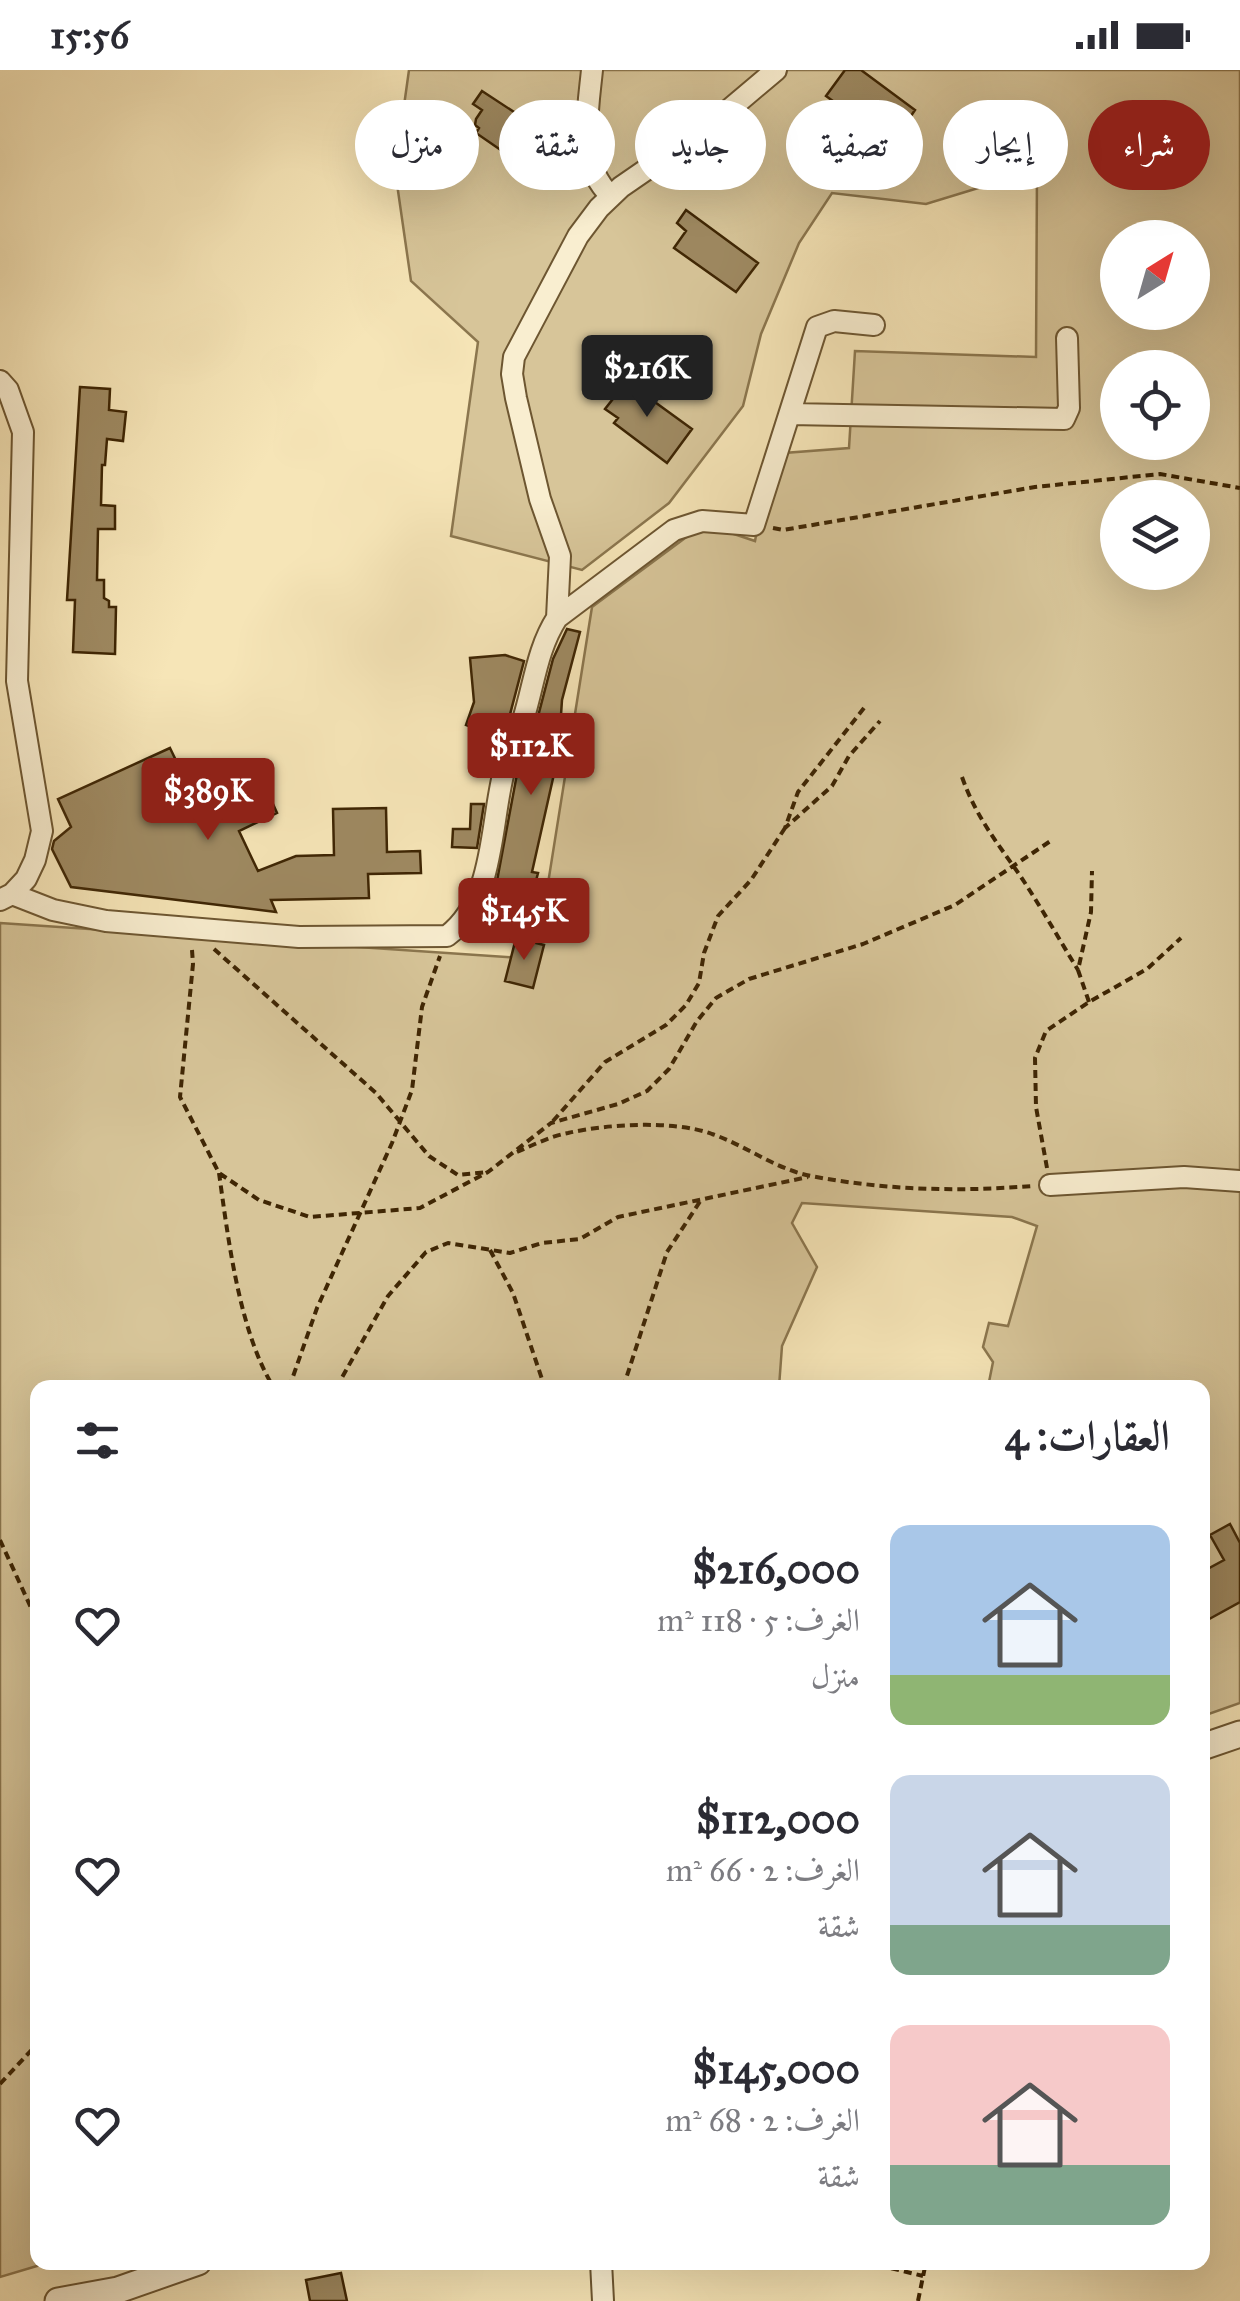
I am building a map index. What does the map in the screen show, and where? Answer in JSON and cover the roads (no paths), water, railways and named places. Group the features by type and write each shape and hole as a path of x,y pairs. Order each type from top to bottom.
{"street":[{"path":"592,70 586,134 596,176 611,196"},
{"path":"557,618 560,556 540,499 512,374 521,341 578,236 611,196 776,70"},
{"path":"6,897 106,921 299,937 447,936 464,924 480,890 504,768 523,721 546,636 557,618 674,530 702,521 754,525 817,327 834,320 874,325"},
{"path":"790,414 1064,419 1069,408 1067,338"},
{"path":"0,381 8,390 24,432 17,681 42,832 26,878 6,897"},
{"path":"1050,1185 1184,1177 1240,1181"},
{"path":"1210,1744 1240,1734"},
{"path":"58,2301 118,2290 175,2270"},
{"path":"601,2270 603,2301"}]}
